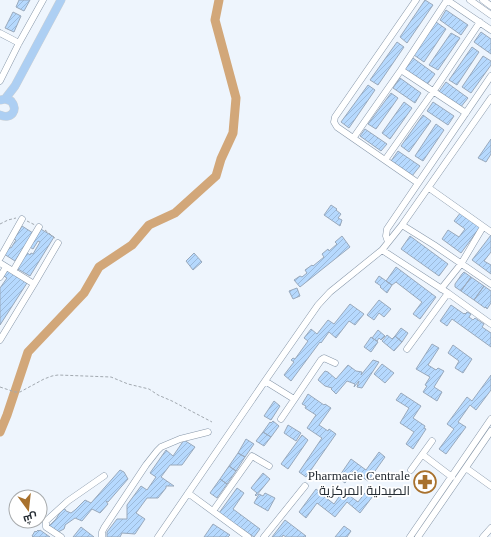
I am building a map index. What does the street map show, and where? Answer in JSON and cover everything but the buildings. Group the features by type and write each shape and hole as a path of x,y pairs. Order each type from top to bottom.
{"main road":[{"path":"2,100 15,86 60,0"},
{"path":"2,117 8,116 13,112 15,86"},
{"path":"2,100 11,100 13,103"}],"street":[{"path":"0,81 43,0"},
{"path":"416,0 335,118 334,122 338,127 418,183"},
{"path":"354,138 447,0 491,30"},
{"path":"470,0 490,10"},
{"path":"483,0 490,10"},
{"path":"385,160 480,22"},
{"path":"0,33 19,43"},
{"path":"401,70 466,113"},
{"path":"388,242 386,236 387,229 491,76"},
{"path":"158,537 318,305 330,292 382,250 429,188 491,98"},
{"path":"429,188 491,232"},
{"path":"0,258 22,219"},
{"path":"402,225 491,284"},
{"path":"13,271 39,227"},
{"path":"441,289 461,264 483,227"},
{"path":"0,340 58,243"},
{"path":"382,250 448,293 491,324"},
{"path":"0,263 34,284"},
{"path":"0,277 6,267"},
{"path":"406,348 448,293"},
{"path":"281,419 320,360 324,358 335,363"},
{"path":"265,381 294,399"},
{"path":"410,537 491,419"},
{"path":"418,537 491,431"},
{"path":"102,537 104,528 157,451 162,447 180,439 208,432"},
{"path":"411,470 432,441"},
{"path":"423,455 452,477"},
{"path":"213,511 252,456 269,466"},
{"path":"466,468 491,486"},
{"path":"61,537 46,527 46,521 68,501 104,476"},
{"path":"264,537 305,486"},
{"path":"188,493 248,537"},
{"path":"483,537 491,528"}],"path":[{"path":"0,224 12,218 22,219 56,237 58,243"},
{"path":"0,387 16,392 24,390 52,376 67,374 111,376 128,384 148,389 158,396 172,400 212,422"}],"waterway":[{"path":"0,432 28,352 84,293 99,267 132,245 149,225 175,213 216,176 221,159 233,133 236,98 215,20 219,0"}],"place":[{"name":"Pharmacie Centrale الصيدلية المركزية","path":"425,482"}]}
